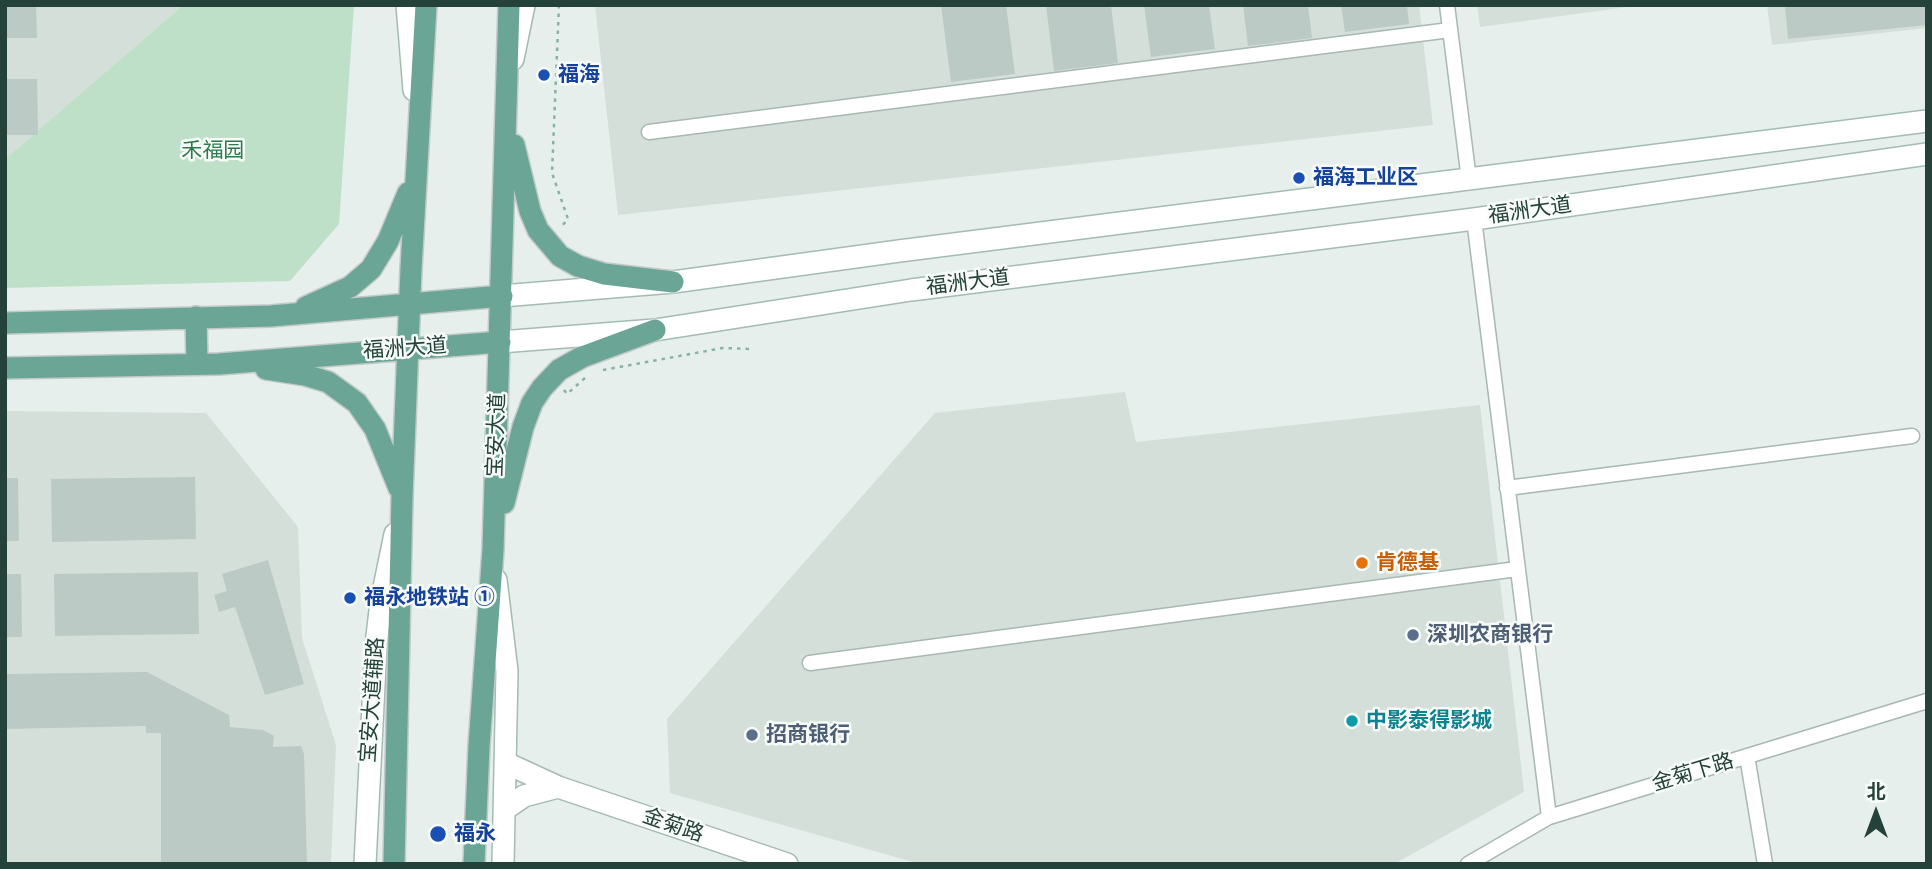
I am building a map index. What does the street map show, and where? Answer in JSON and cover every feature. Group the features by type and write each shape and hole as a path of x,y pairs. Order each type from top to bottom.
{"main road":[{"path":"271,316 330,298 350,287 371,269 400,215 410,187 417,150 407,5"},
{"path":"394,864 402,497 426,5"},
{"name":"宝安大道","path":"474,864 479,746 494,550 509,5"},
{"path":"524,5 507,88 514,147 525,195 538,230 560,256 578,266 604,274 673,282"},
{"name":"福洲大道","path":"5,323 271,316 673,282 1927,121"},
{"name":"福洲大道","path":"5,368 219,363 655,330 911,290 1474,219 1927,154"},
{"path":"196,317 197,364"},
{"path":"503,864 507,671 494,550 516,449 532,403 559,370 582,357 655,330"},
{"path":"219,363 305,374 328,382 345,392 368,415 402,497"},
{"name":"宝安大道辅路","path":"365,864 376,645 381,602 402,497"},
{"name":"金菊路","path":"506,763 558,787 787,864"},
{"path":"505,809 524,796 558,787"}],"street":[{"path":"1447,5 1469,180"},
{"path":"649,132 1450,30"},
{"path":"1474,219 1549,817"},
{"path":"1507,488 1912,436"},
{"path":"810,663 1517,569"},
{"name":"金菊下路","path":"1468,864 1549,817 1927,701"},
{"path":"1747,756 1765,864"}],"path":[{"path":"558,230 568,219 552,173 559,5"},
{"path":"561,388 567,394 592,372 723,348 751,349"}],"shaded area":[{"path":"5,5 183,5 5,159"},
{"name":"福海工业区","path":"595,5 1419,5 1433,125 618,215"},
{"path":"1477,5 1642,5 1480,27"},
{"path":"1767,5 1927,5 1927,28 1772,45"},
{"path":"1125,392 1136,442 1480,405 1524,792 1394,864 920,864 670,793 667,719 935,413"},
{"path":"5,411 206,413 298,527 302,638 336,745 331,864 5,864"}],"green space":[{"name":"禾福园","path":"183,5 354,5 339,224 290,281 5,288 5,159"}],"building":[{"path":"5,5 36,5 37,38 5,38"},
{"path":"941,5 1006,5 1015,74 951,82"},
{"path":"1046,5 1111,5 1118,63 1054,71"},
{"path":"1144,5 1209,5 1215,49 1151,57"},
{"path":"1243,5 1308,5 1312,38 1248,46"},
{"path":"1341,5 1407,5 1409,24 1345,32"},
{"path":"1785,5 1927,5 1927,25 1788,39"},
{"path":"5,79 37,79 38,135 5,135"},
{"path":"195,477 196,539 52,542 51,479"},
{"path":"5,478 18,478 19,541 5,541"},
{"path":"268,560 304,684 265,695 235,607 219,612 214,595 227,591 222,574"},
{"path":"198,572 199,634 55,636 54,574"},
{"path":"5,574 21,574 22,637 5,637"},
{"path":"147,672 229,715 230,727 263,730 274,736 273,747 301,746 304,754 307,864 161,864 161,733 146,733 146,726 5,729 5,674"}],"place":[{"name":"福海","path":"544,75"},
{"name":"福海工业区","path":"1299,178"},
{"name":"肯德基","path":"1362,563"},
{"name":"福永地铁站 ①","path":"350,598"},
{"name":"深圳农商银行","path":"1413,635"},
{"name":"中影泰得影城","path":"1352,721"},
{"name":"招商银行","path":"752,735"},
{"name":"福永","path":"438,834"}]}
